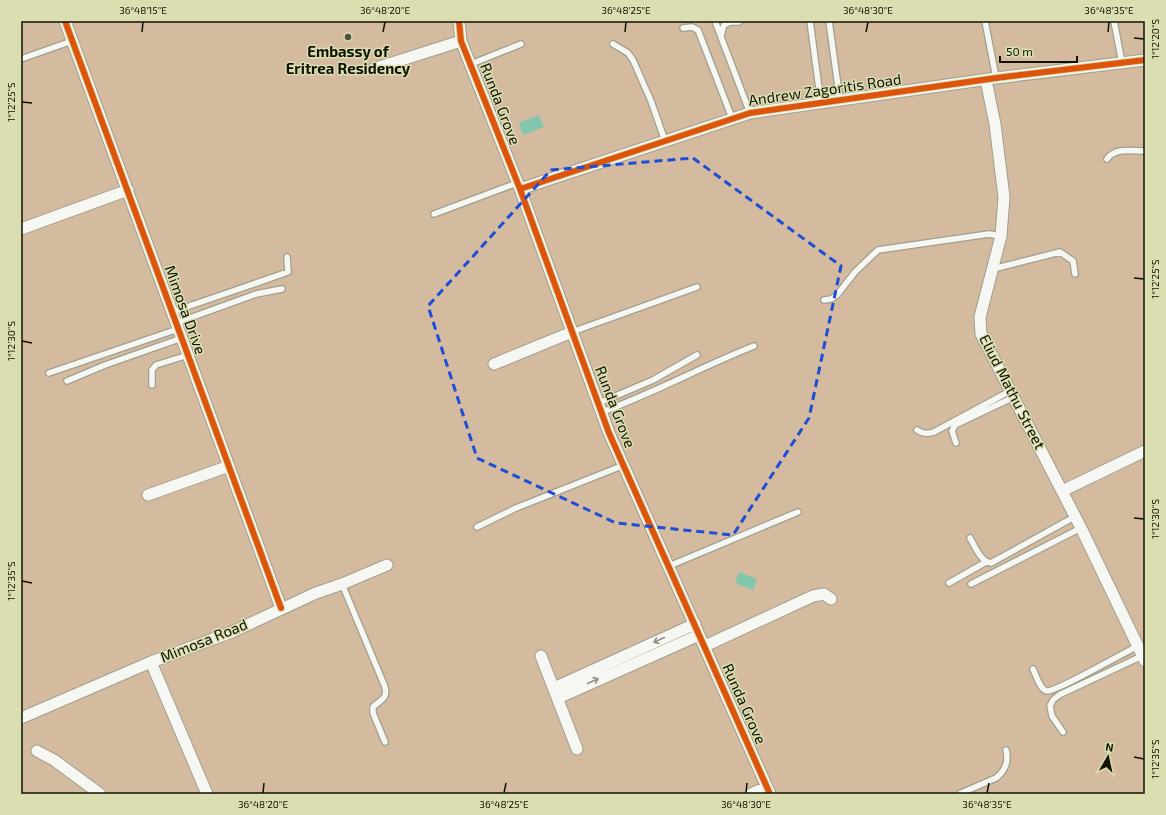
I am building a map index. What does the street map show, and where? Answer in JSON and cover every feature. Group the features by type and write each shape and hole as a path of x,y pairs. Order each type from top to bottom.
{"street":[{"name":"Mimosa Drive","path":"65,21 281,608"},
{"name":"Runda Grove","path":"459,21 462,41 470,64 518,186 600,408 768,790"},
{"path":"373,69 462,41"},
{"name":"Andrew Zagoritis Road","path":"518,186 750,113 991,79 1145,60"},
{"name":"Eliud Mathu Street","path":"991,79 1004,197 1001,236 980,317 981,334 1076,516 1142,654"},
{"path":"21,229 128,190"},
{"path":"494,364 572,332"},
{"path":"1062,491 1145,450"},
{"path":"148,495 229,466"},
{"name":"Mimosa Road","path":"21,718 151,662 232,632 281,608 387,565"},
{"path":"704,646 813,596 824,594 831,599"},
{"path":"556,693 695,624"},
{"path":"556,693 699,635"},
{"path":"542,656 577,749"},
{"path":"151,662 207,794"},
{"path":"37,751 54,760 100,794"},
{"path":"751,794 768,790"}],"lane":[{"path":"715,21 750,113"},
{"path":"810,21 821,104"},
{"path":"829,21 840,101"},
{"path":"984,21 991,79"},
{"path":"1114,21 1122,63"},
{"path":"721,37 724,25 730,22 739,22"},
{"path":"683,28 692,27 698,30 732,118"},
{"path":"21,59 72,41"},
{"path":"470,64 521,44"},
{"path":"613,44 628,53 634,60 651,101 665,141"},
{"path":"1107,159 1110,154 1116,151 1145,151"},
{"path":"434,214 518,186"},
{"path":"824,300 831,299 836,295 855,272 878,250 989,234 1001,236"},
{"path":"993,269 1060,252 1073,261 1075,274"},
{"path":"67,381 105,365 177,325 288,272 287,257"},
{"path":"572,332 698,287"},
{"path":"49,373 256,294 282,289"},
{"path":"600,408 662,387 724,358 754,346"},
{"path":"152,385 152,370 156,366 188,355"},
{"path":"600,408 697,355"},
{"path":"917,430 928,434 934,432 1012,394"},
{"path":"956,443 952,431 955,425 1012,394"},
{"path":"477,527 516,508 624,465"},
{"path":"669,566 798,512"},
{"path":"949,583 986,562 991,563 996,561 1076,516"},
{"path":"971,584 1081,528"},
{"path":"970,538 986,562"},
{"path":"342,584 387,693 385,698 373,707 373,713 385,742"},
{"path":"1033,669 1042,688 1047,691 1142,654"},
{"path":"1062,732 1052,716 1050,706 1053,700 1070,689 1142,654"},
{"path":"958,794 996,778 1001,774 1007,762 1008,756 1006,750"}],"highlighted area":[{"path":"693,158 841,266 809,418 733,535 616,523 477,458 428,306 551,170"}],"shaded area":[{"path":"21,21 1145,21 1145,794 21,794"},
{"path":"539,115 544,127 523,135 519,123"},
{"path":"739,572 757,579 753,590 735,583"}],"cycle path":[{"path":"65,21 281,608"},
{"path":"459,21 461,41 520,189 609,433 770,794"},
{"path":"520,189 750,113 996,78 1145,60"}],"place":[{"name":"Embassy of Eritrea Residency","path":"348,37"}]}
